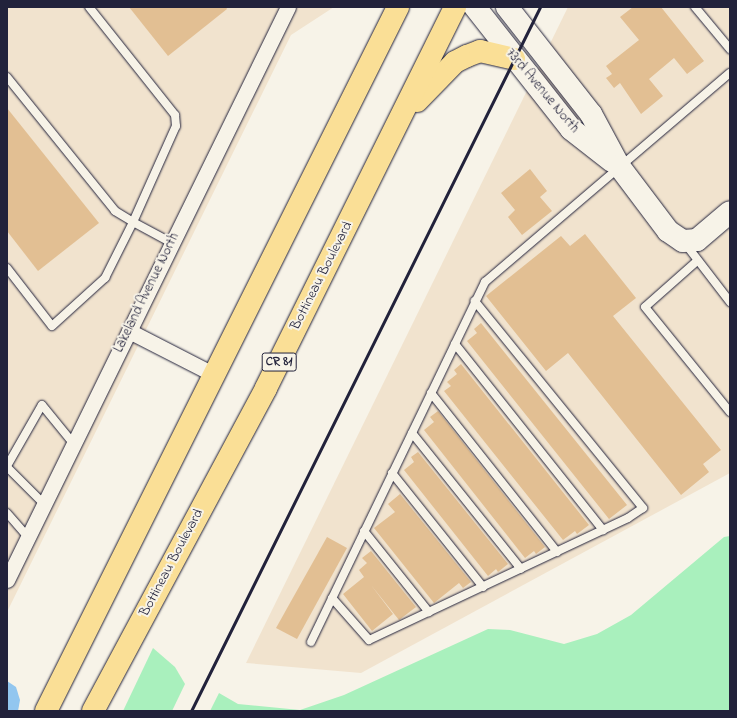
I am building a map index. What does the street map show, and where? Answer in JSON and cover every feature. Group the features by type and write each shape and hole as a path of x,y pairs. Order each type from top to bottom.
{"highway":[{"path":"46,711 213,374 398,7"},
{"name":"Bottineau Boulevard","path":"92,711 266,388 401,120 455,7"},
{"path":"401,120 430,85 455,62 480,51 514,59"}],"street":[{"name":"Lakeland Avenue North","path":"7,580 288,7"},
{"name":"73rd Avenue North","path":"475,7 514,59 571,129 619,166"},
{"name":"73rd Avenue North","path":"507,7 591,114 619,166 668,231 683,241"},
{"path":"683,241 697,240 730,212"},
{"path":"129,331 213,374"}],"lane":[{"path":"7,268 52,326 105,278 133,222 176,126 175,115 89,7"},
{"path":"695,7 730,49"},
{"path":"311,642 485,282 603,184 619,166 730,73"},
{"path":"7,78 115,211 172,243"},
{"path":"683,241 696,260 730,302"},
{"path":"696,260 645,307 730,412"},
{"path":"332,598 369,640 603,530 643,508 475,301"},
{"path":"455,344 603,530"},
{"path":"431,393 557,552"},
{"path":"44,504 7,466 42,405 73,443"},
{"path":"412,433 521,569"},
{"path":"392,473 483,587"},
{"path":"7,513 28,537"},
{"path":"364,530 429,612"}],"shaded area":[{"path":"7,7 334,7 291,35 7,612"},
{"path":"568,7 730,7 730,473 361,673 246,663"}],"green space":[{"path":"730,536 730,711 210,711 219,693 238,704 300,710 344,695 488,629 510,630 564,644 597,634 631,615 724,537"},
{"path":"153,648 175,667 185,684 172,711 123,711"}],"water":[{"path":"7,681 16,687 20,700 18,711 7,711"}],"building":[{"path":"129,7 226,7 227,9 168,56"},
{"path":"633,7 661,7 704,61 687,74 674,58 649,79 663,96 641,114 620,83 614,88 606,78 612,74 606,66 639,40 620,17"},
{"path":"7,108 99,223 38,271 7,231"},
{"path":"530,169 547,191 540,197 552,211 522,235 508,217 515,210 501,193"},
{"path":"585,234 636,298 613,316 721,450 703,464 709,472 681,495 568,353 546,371 486,296 561,236 570,246"},
{"path":"481,323 627,505 609,519 467,341 477,333 474,329"},
{"path":"461,364 589,525 577,534 575,531 563,540 444,391 451,386 447,382 457,374 454,370"},
{"path":"438,411 545,547 536,554 534,551 525,558 424,430 434,422 430,417"},
{"path":"418,452 508,564 498,572 496,569 488,576 404,470 414,462 411,457"},
{"path":"400,494 471,582 463,588 459,583 434,603 374,528 395,512 388,504"},
{"path":"327,537 347,548 297,639 276,628"},
{"path":"371,551 416,607 399,620 371,585 393,614 372,631 343,594 364,577 359,570 367,563 362,558"}],"railway":[{"path":"191,711 540,7"}]}
